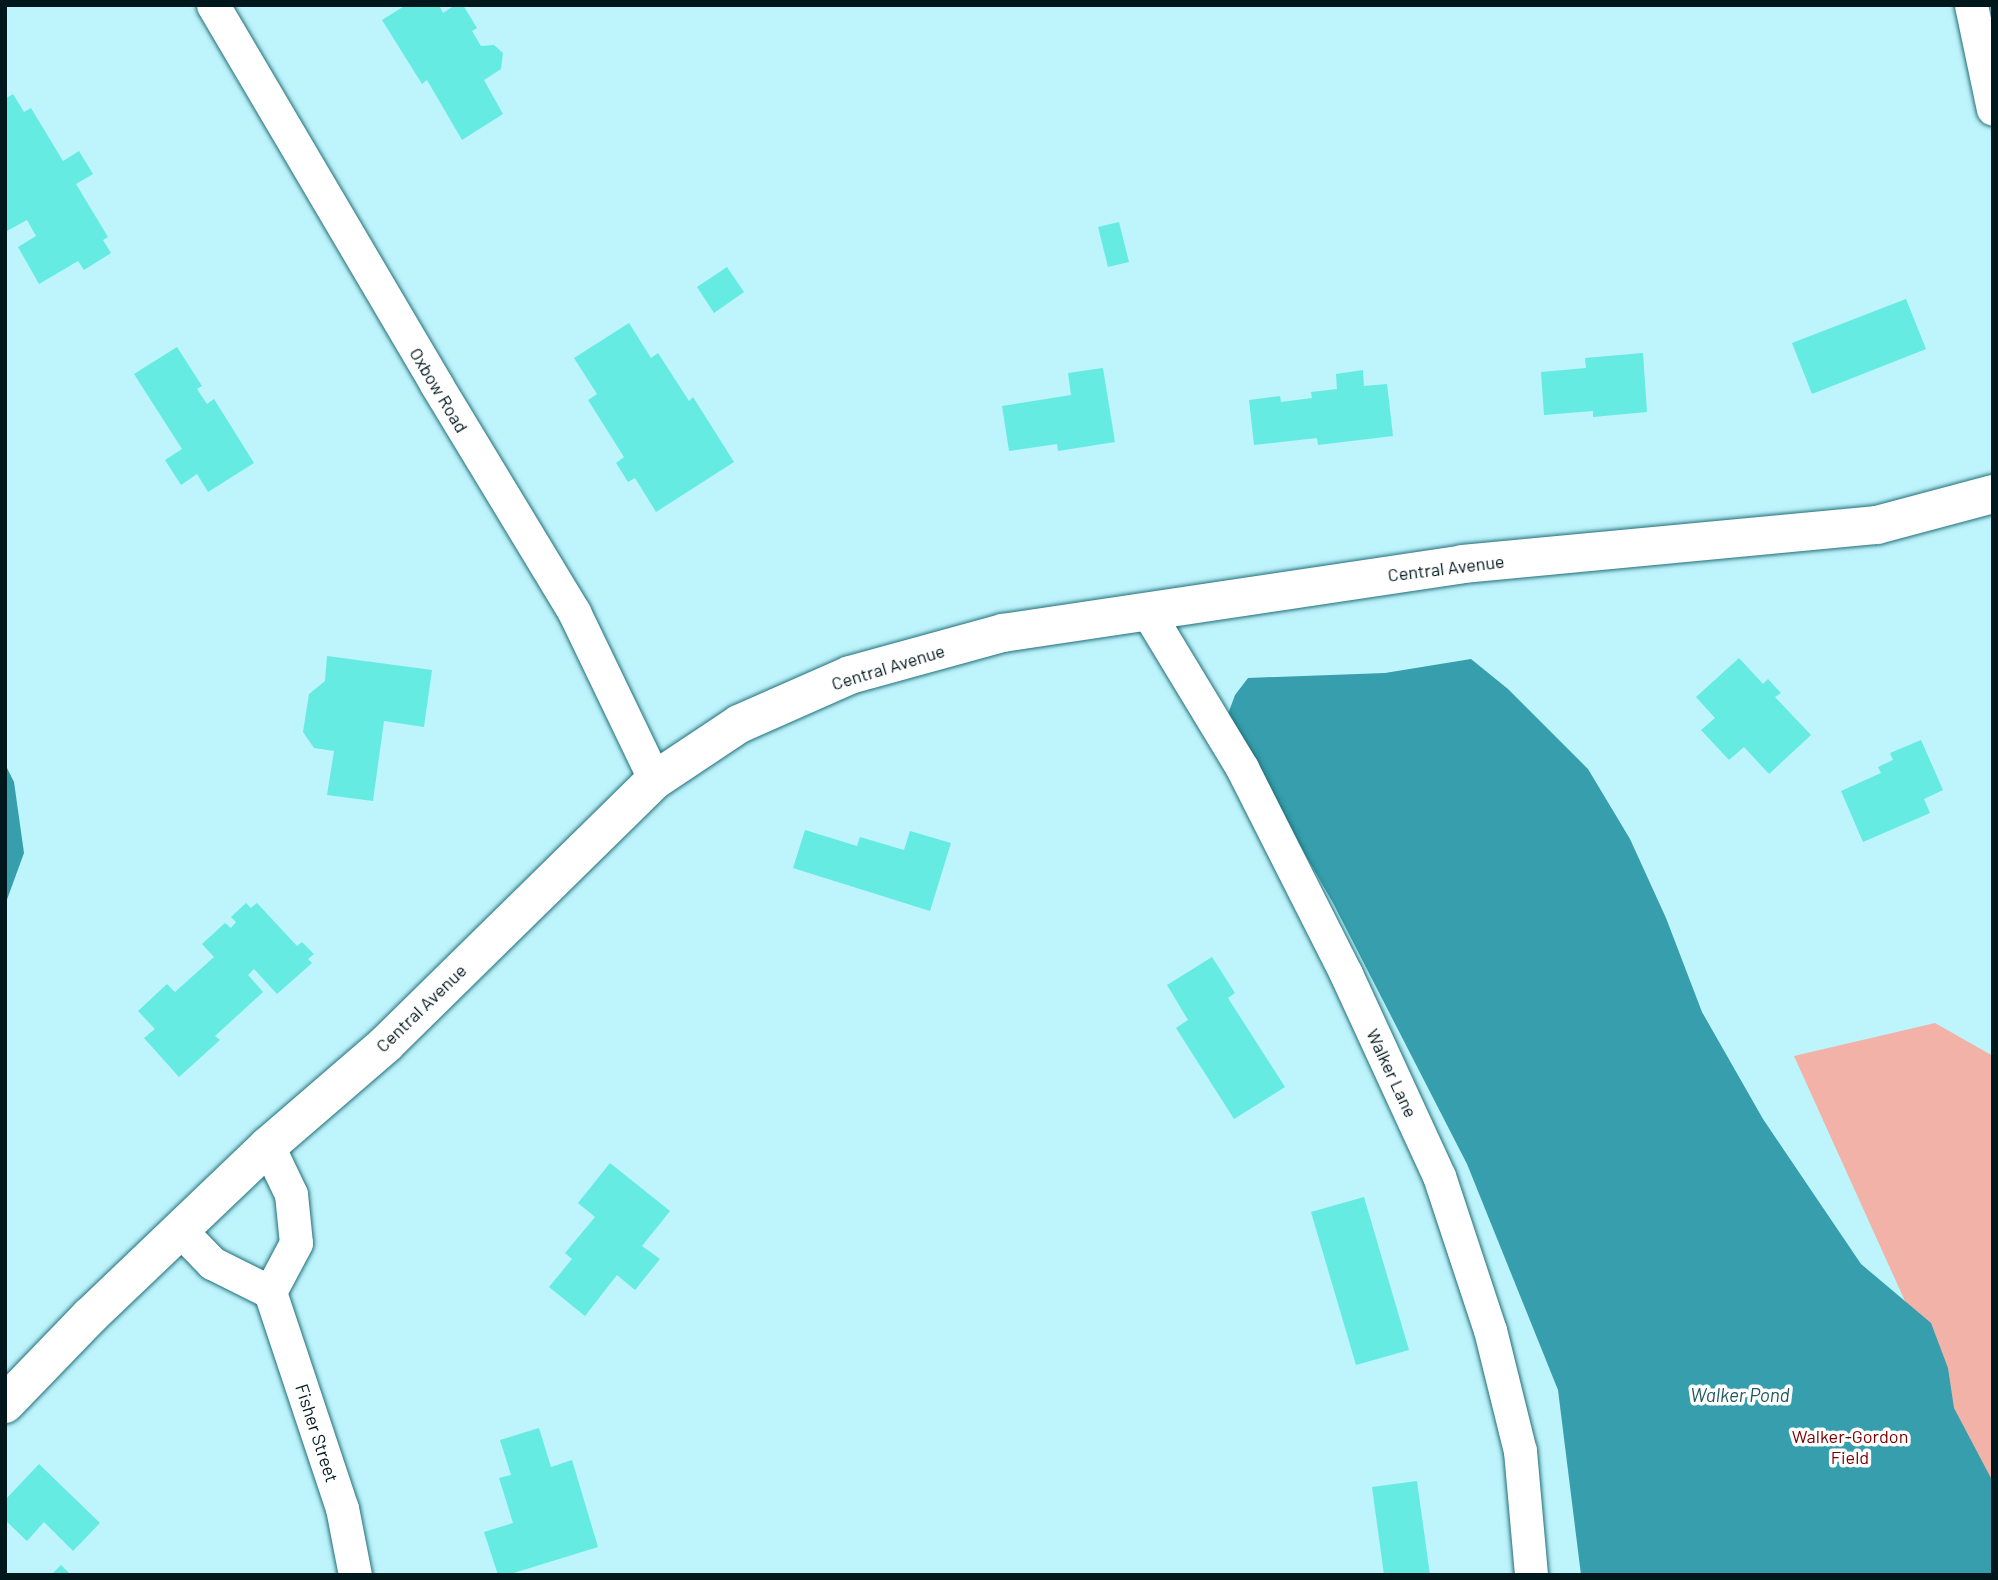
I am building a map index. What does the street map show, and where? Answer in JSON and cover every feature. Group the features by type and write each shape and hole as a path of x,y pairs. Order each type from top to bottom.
{"main road":[{"name":"Central Avenue","path":"5,1404 90,1316 268,1146 386,1044 654,780 739,724 850,675 1003,633 1463,564 1877,525 1993,494"}],"street":[{"name":"Oxbow Road","path":"213,5 421,360 574,612 654,780"},
{"path":"1971,5 1993,110"},
{"name":"Walker Lane","path":"1147,611 1242,768 1346,974 1439,1176 1490,1330 1520,1451 1531,1575"},
{"path":"181,1231 212,1263 270,1292 296,1243 291,1194 268,1146"},
{"name":"Fisher Street","path":"270,1292 342,1508 355,1575"}],"green space":[{"name":"Walker-Gordon Field","path":"1935,1023 1993,1056 1993,1575 1711,1575 1919,1332 1794,1056"}],"water":[{"name":"Walker Pond","path":"1471,659 1508,689 1588,769 1630,839 1666,918 1702,1012 1763,1119 1861,1264 1931,1323 1948,1368 1954,1408 1993,1482 1993,1575 1581,1575 1558,1390 1467,1164 1333,903 1249,757 1228,714 1235,695 1248,678 1385,673"},
{"path":"5,764 14,782 24,853 5,905"}],"building":[{"path":"406,5 439,5 443,13 455,5 463,5 477,28 472,31 481,46 494,45 503,53 501,69 484,80 503,114 462,140 427,80 422,84 382,20"},
{"path":"13,94 24,112 31,108 63,161 79,151 93,174 76,184 108,237 103,240 111,253 84,270 78,261 39,284 18,247 36,236 27,220 5,232 5,99"},
{"path":"1119,222 1129,262 1108,267 1098,227"},
{"path":"727,267 744,292 714,313 697,287"},
{"path":"1906,299 1926,349 1812,394 1792,343"},
{"path":"629,323 651,358 658,353 689,401 693,397 734,462 656,512 635,478 628,482 616,463 624,457 588,400 597,394 574,358"},
{"path":"177,347 202,386 197,389 207,404 214,399 254,463 208,492 197,474 181,485 165,460 182,449 134,374"},
{"path":"1643,353 1647,412 1593,417 1593,411 1544,415 1541,372 1586,368 1585,358"},
{"path":"1103,368 1115,442 1058,451 1057,444 1009,451 1002,406 1071,395 1068,373"},
{"path":"1363,370 1364,386 1387,384 1393,436 1318,445 1317,438 1254,445 1249,400 1280,396 1281,402 1312,398 1311,392 1337,389 1336,374"},
{"path":"327,656 432,670 424,727 384,721 373,801 327,795 334,751 314,748 303,732 309,694 325,681"},
{"path":"1739,658 1763,684 1768,679 1781,693 1775,697 1811,735 1769,774 1744,747 1729,760 1701,730 1715,718 1696,697"},
{"path":"1921,740 1943,790 1924,799 1930,813 1863,842 1841,791 1881,773 1878,767 1893,760 1890,753"},
{"path":"805,830 857,846 860,837 904,850 910,831 951,843 930,911 793,868"},
{"path":"246,903 251,908 257,903 297,946 302,942 314,954 308,959 312,963 277,994 254,969 248,975 263,992 215,1036 220,1040 179,1077 144,1038 155,1029 138,1011 167,984 175,992 214,957 202,944 225,923 231,928 236,922 231,917"},
{"path":"1212,957 1235,993 1228,998 1285,1087 1234,1119 1176,1028 1188,1020 1167,985"},
{"path":"610,1163 670,1211 642,1246 660,1259 635,1290 617,1275 585,1316 549,1287 572,1259 565,1253 595,1217 578,1203"},
{"path":"1364,1197 1409,1350 1356,1365 1311,1212"},
{"path":"539,1428 551,1467 572,1460 598,1547 507,1575 498,1575 484,1532 513,1523 499,1478 511,1475 500,1440"},
{"path":"39,1464 100,1523 73,1551 44,1522 27,1541 5,1520 5,1500"},
{"path":"1417,1481 1430,1575 1384,1575 1372,1487"},
{"path":"61,1565 71,1575 51,1575"}]}
